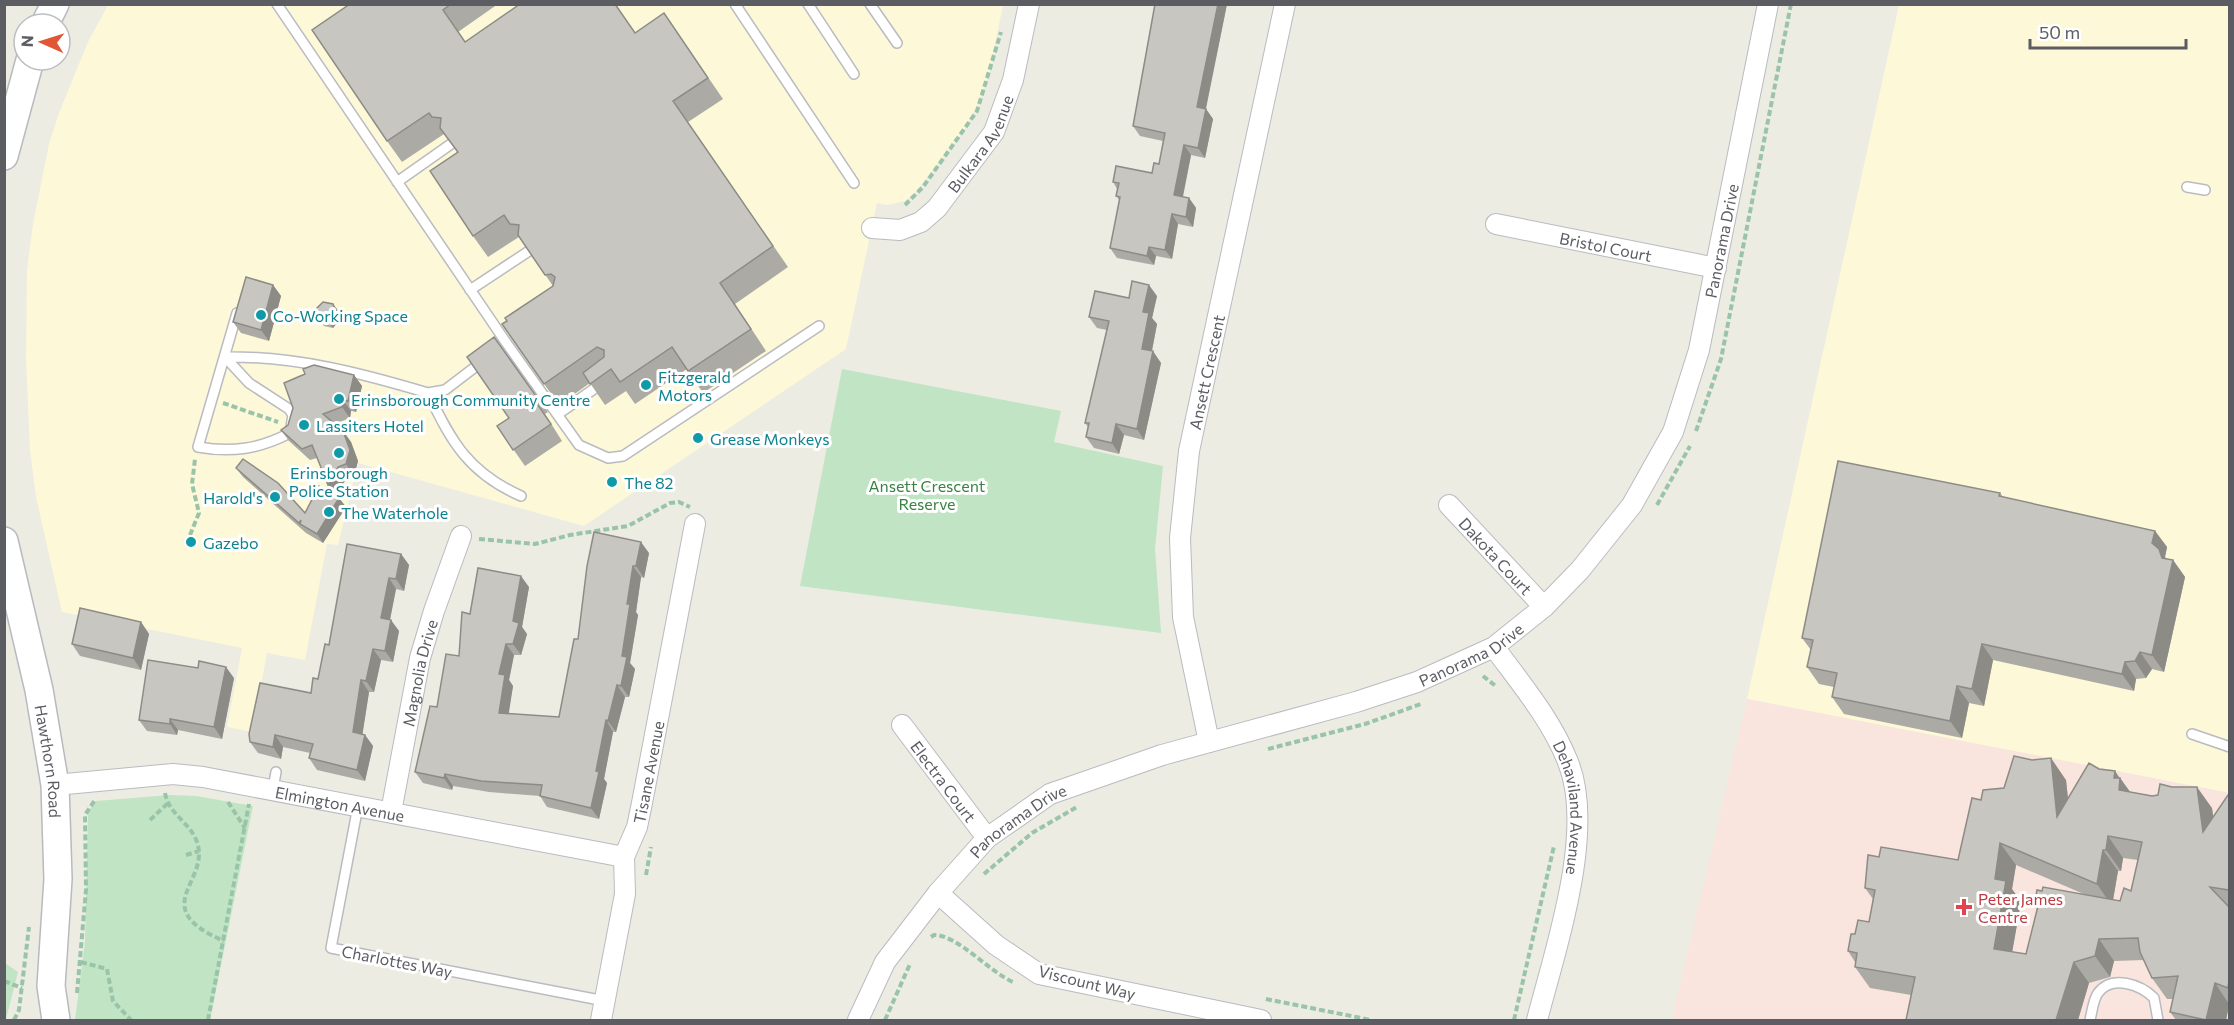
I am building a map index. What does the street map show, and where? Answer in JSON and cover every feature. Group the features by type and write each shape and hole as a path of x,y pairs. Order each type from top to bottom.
{"main road":[{"path":"4,156 27,72"},
{"name":"Hawthorn Road","path":"4,541 12,604 48,732 55,785 58,879 51,986 56,1020"},
{"name":"Hawthorn Road","path":"35,1020 51,986"}],"street":[{"name":"Bulkara Avenue","path":"872,228 900,230 921,222 937,208 994,132 1012,80 1029,4"},
{"name":"Ansett Crescent","path":"1209,742 1183,617 1180,538 1190,452 1285,4"},
{"name":"Panorama Drive","path":"858,1020 885,962 938,893 987,838 1050,794 1209,742 1356,702 1417,682 1494,647 1544,607 1580,570 1632,505 1673,432 1699,350 1764,5"},
{"name":"Bristol Court","path":"1496,224 1716,268"},
{"name":"Dakota Court","path":"1449,505 1544,607"},
{"name":"Tisane Avenue","path":"601,1020 625,894 624,857 637,827 695,524"},
{"name":"Magnolia Drive","path":"391,812 420,658 461,536"},
{"name":"Dehaviland Avenue","path":"1494,647 1554,731 1569,764 1577,800 1577,834 1572,868 1537,1020"},
{"name":"Electra Court","path":"902,725 987,838"},
{"name":"Elmington Avenue","path":"55,785 92,780 189,775 275,781 358,806 624,857"},
{"name":"Viscount Way","path":"938,893 996,945 1039,974 1261,1020"}],"lane":[{"path":"277,4 471,290 499,349 558,414 579,445 608,458 623,456 819,326"},
{"path":"735,4 854,183"},
{"path":"808,4 854,74"},
{"path":"870,4 897,43"},
{"path":"397,182 452,144"},
{"path":"2187,187 2205,190"},
{"path":"471,290 529,251"},
{"path":"225,357 249,383 289,409 294,415 294,424 290,433 254,448 219,451 198,447 240,299"},
{"path":"225,357 263,357 311,363 377,378 428,393 445,390 515,335"},
{"path":"558,414 613,375"},
{"path":"428,393 450,439 475,469 498,486 520,496"},
{"path":"2192,734 2229,747"},
{"name":"Charlottes Way","path":"358,806 331,948 605,1001"},
{"path":"2090,1020 2097,994 2103,988 2121,983 2136,984 2154,998 2158,1020"}],"path":[{"path":"905,205 923,187 977,111 1002,25"},
{"path":"211,401 233,405 263,419 294,424"},
{"path":"191,533 198,520 199,507 192,484 195,463"},
{"path":"461,536 494,542 535,544 570,535 628,526 670,503 679,502 688,505 694,512 695,524"},
{"path":"1476,679 1484,675 1500,689"},
{"path":"1266,750 1365,724 1430,700"},
{"path":"80,976 86,890 85,815 96,799 92,780"},
{"path":"165,793 167,804 194,836 199,851 187,890 185,907 194,924 224,941"},
{"path":"225,798 246,829"},
{"path":"208,1020 250,803"},
{"path":"150,820 167,804"},
{"path":"976,882 1032,833 1080,806"},
{"path":"1514,1020 1555,838"},
{"path":"186,855 199,851"},
{"path":"14,1020 19,1010 29,927"},
{"path":"930,938 934,934 952,938 998,974 1024,987"},
{"path":"885,1020 913,959"},
{"path":"81,962 107,969 113,1001 131,1020"},
{"path":"4,981 22,988"},
{"path":"1260,998 1371,1020"}],"shaded area":[{"path":"108,5 1003,5 989,74 977,106 964,130 914,194 905,201 887,205 877,203 846,349 584,526 358,463 338,545 327,544 305,660 267,653 252,732 227,727 242,648 62,612 36,497 30,450 26,357 27,270 33,224 49,144 59,113 88,42"},
{"path":"1899,5 2229,5 2229,793 1747,699"},
{"name":"Peter James Centre","path":"1747,699 2229,793 2229,1020 1672,1020"}],"green space":[{"name":"Ansett Crescent Reserve","path":"842,369 1061,411 1054,442 1163,466 1155,549 1161,633 800,586"},
{"path":"170,795 196,796 253,806 210,1020 75,1020 85,942 88,812 96,801"},
{"path":"5,963 18,972 6,1019 4,1019"}],"building":[{"path":"350,4 451,4 443,10 465,42 520,4 615,4 635,33 664,13 708,78 673,101 773,246 720,283 751,329 688,371 672,347 620,382 611,369 590,384 583,373 604,357 604,350 597,347 544,384 502,324 507,321 505,318 553,286 555,277 551,274 545,275 518,235 519,225 510,224 504,215 473,236 430,171 458,152 440,128 441,118 432,117 429,113 387,141 312,30"},
{"path":"1155,4 1218,4 1197,107 1206,109 1198,148 1184,145 1174,195 1189,198 1186,217 1172,214 1165,250 1149,247 1147,256 1110,248 1120,197 1116,196 1119,183 1113,182 1116,166 1152,173 1154,163 1159,164 1165,133 1133,126"},
{"path":"246,277 273,285 261,330 233,322"},
{"path":"1132,281 1149,285 1143,312 1149,313 1142,349 1153,351 1137,429 1116,424 1112,443 1086,437 1089,423 1085,423 1109,321 1089,317 1095,291 1129,298"},
{"path":"323,302 333,304 336,313 329,322 320,320 315,310"},
{"path":"494,337 536,396 533,398 551,424 513,450 497,426 509,418 467,357"},
{"path":"314,365 354,375 348,401 343,400 342,407 323,414 343,431 350,450 346,464 338,467 328,485 312,445 302,449 281,430 288,425 293,408 284,383 305,374 303,369"},
{"path":"243,459 278,483 305,513 319,486 339,498 317,534 300,524 301,520 299,523 236,468"},
{"path":"1838,461 2000,493 1999,496 2155,531 2152,543 2159,549 2162,558 2173,560 2152,655 2140,652 2135,661 2125,662 2122,674 1982,644 1972,689 1957,686 1950,721 1832,697 1837,673 1807,667 1813,640 1802,638"},
{"path":"594,532 641,542 636,566 633,566 627,604 630,604 622,656 627,657 621,686 617,685 608,721 606,720 596,771 599,772 591,808 540,796 542,785 481,781 445,774 444,778 415,772 430,706 437,707 446,654 459,656 462,612 470,614 478,568 521,576 513,621 519,623 513,644 506,644 499,674 505,675 499,713 559,717 574,639 578,639 587,566"},
{"path":"347,544 401,554 396,579 389,578 381,618 391,620 385,651 373,649 366,681 361,680 353,732 365,735 357,770 309,758 313,744 275,735 273,747 250,742 249,734 260,683 311,693 313,678 318,679 325,644 329,645"},
{"path":"80,608 141,622 133,658 72,644"},
{"path":"148,660 198,668 199,661 226,667 214,727 170,719 170,724 139,720"},
{"path":"2014,756 2032,760 2051,758 2057,817 2089,763 2099,769 2115,771 2114,778 2120,778 2119,790 2152,796 2158,795 2160,784 2172,787 2197,787 2203,832 2229,795 2229,890 2210,887 2229,907 2229,980 2228,988 2215,983 2206,1020 2170,1012 2178,976 2152,978 2140,952 2138,938 2099,939 2095,956 2074,962 2056,1020 1906,1020 1915,977 1855,967 1857,953 1848,951 1851,934 1855,934 1858,920 1869,922 1875,890 1865,888 1868,855 1879,857 1881,847 1958,860 1972,798 1981,800 1983,790 2004,788","holes":["2108,836 2142,842 2131,891 2124,888 2120,901 2043,887 2042,891 2037,890 2034,905 2038,906 2026,954 1994,949 2006,881 1995,879 2000,843 2097,884"]}],"place":[{"name":"Co-Working Space","path":"261,315"},
{"name":"Fitzgerald Motors","path":"646,385"},
{"name":"Erinsborough Community Centre","path":"339,399"},
{"name":"Lassiters Hotel","path":"304,425"},
{"name":"Grease Monkeys","path":"698,438"},
{"name":"Erinsborough Police Station","path":"339,453"},
{"name":"The 82","path":"612,482"},
{"name":"Harold's","path":"275,497"},
{"name":"The Waterhole","path":"329,512"},
{"name":"Gazebo","path":"191,542"},
{"name":"Peter James Centre","path":"1964,907"}]}
